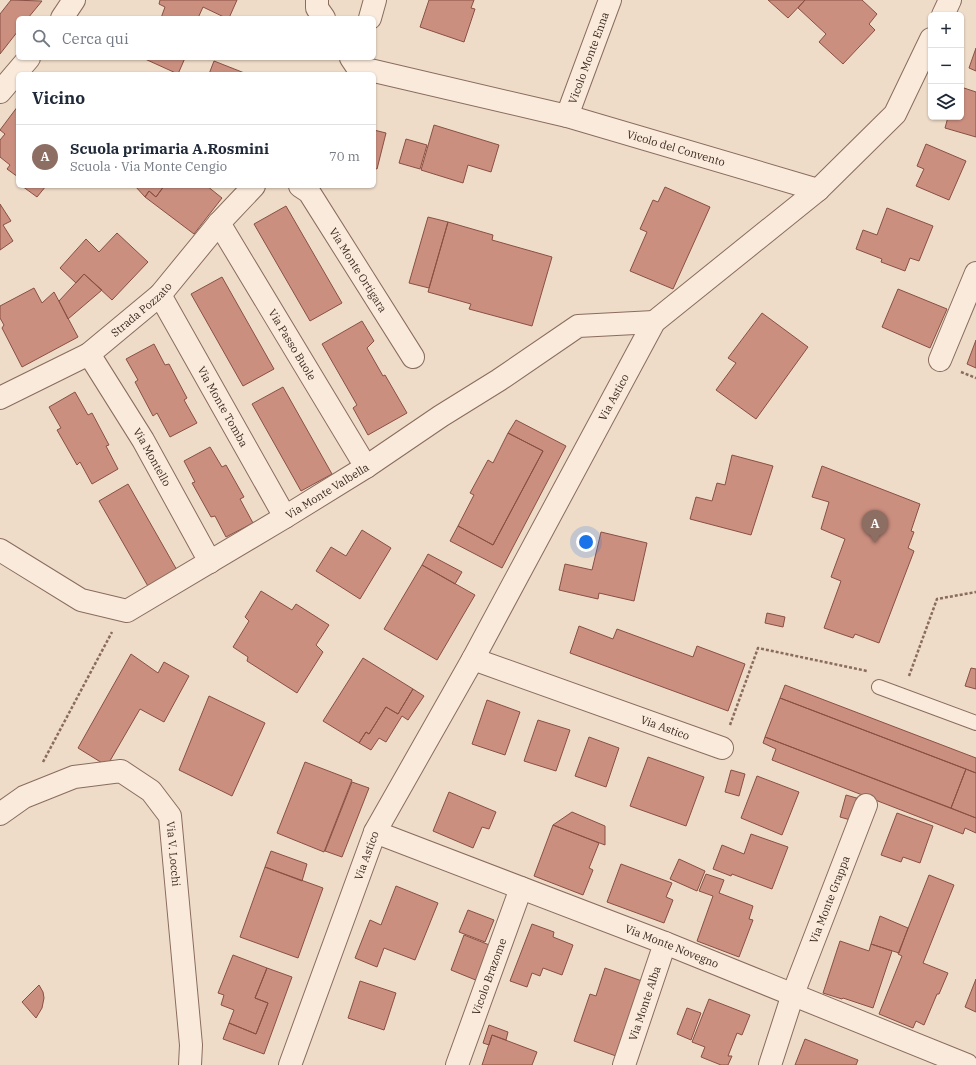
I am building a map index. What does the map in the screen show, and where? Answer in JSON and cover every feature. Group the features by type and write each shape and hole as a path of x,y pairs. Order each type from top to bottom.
{"street":[{"path":"63,16 74,0"},
{"path":"317,0 317,8 323,16"},
{"path":"371,16 375,0"},
{"name":"Vicolo Monte Enna","path":"567,116 610,0"},
{"path":"944,12 950,0"},
{"path":"818,190 895,114 928,45"},
{"path":"17,72 27,60"},
{"name":"Vicolo del Convento","path":"355,64 567,116 818,190"},
{"path":"0,92 16,73"},
{"name":"Strada Pozzato","path":"0,398 89,354 160,296 219,223 252,188"},
{"name":"Via Monte Ortigara","path":"303,188 309,192 413,357"},
{"name":"Via Astico","path":"290,1065 375,832 473,659 654,322 818,190"},
{"name":"Via Passo Buole","path":"219,223 366,467"},
{"path":"940,360 976,273"},
{"name":"Via Monte Tomba","path":"160,296 285,517"},
{"name":"Via Monte Valbella","path":"127,611 366,467 441,416 499,380 578,326 654,322"},
{"name":"Via Montello","path":"89,354 143,440 210,562"},
{"path":"0,550 81,600 127,611"},
{"name":"Via Astico","path":"473,659 722,748"},
{"name":"Via V. Locchi","path":"0,814 24,797 74,777 121,771 151,791 170,816 191,1045 190,1065"},
{"name":"Via Monte Grappa","path":"770,1065 793,994 866,805"},
{"name":"Via Monte Novegno","path":"375,832 665,943 967,1065"},
{"name":"Vicolo Brazome","path":"458,1065 521,888"},
{"name":"Via Monte Alba","path":"624,1065 665,943"}],"lane":[{"path":"879,687 976,723"}],"path":[{"path":"908,680 937,599 976,592"},
{"path":"24,797 109,636 127,611"},
{"path":"722,748 758,648 870,672"}],"building":[{"path":"11,0 42,1 30,16 16,16 16,34 0,54 0,14"},
{"path":"160,0 237,0 230,16 222,16 203,7 199,16 162,16 165,7 159,4"},
{"path":"429,0 474,0 471,8 475,9 464,42 420,27"},
{"path":"768,0 805,0 788,18"},
{"path":"805,0 862,0 877,14 869,24 875,30 843,64 819,42 826,34 798,8"},
{"path":"976,48 976,71 969,68"},
{"path":"147,60 184,60 179,72 174,72"},
{"path":"214,61 242,72 210,72"},
{"path":"964,88 976,92 976,137 945,128 947,120 964,120"},
{"path":"16,109 16,176 7,169 10,165 0,157 0,140 5,134 0,130"},
{"path":"434,125 499,145 491,172 468,165 463,183 421,170"},
{"path":"376,130 386,133 376,169"},
{"path":"406,139 427,145 420,169 399,163"},
{"path":"926,144 966,161 949,200 916,186 924,169 917,166"},
{"path":"665,187 710,207 673,289 630,271 647,232 640,229 653,200 658,202"},
{"path":"25,188 44,188 37,197"},
{"path":"137,188 163,188 156,197 149,191 145,197"},
{"path":"163,188 210,188 222,198 194,234 145,197 149,191 156,197"},
{"path":"0,204 11,221 3,225 13,241 0,250"},
{"path":"286,206 342,303 310,321 254,224"},
{"path":"887,208 933,226 919,261 910,258 905,271 881,262 882,259 856,249 863,230 877,235"},
{"path":"428,217 448,222 429,288 409,283"},
{"path":"448,222 493,235 492,240 552,257 532,326 469,309 471,304 428,292"},
{"path":"117,233 148,262 112,300 84,274 76,283 60,268 86,239 99,252"},
{"path":"84,274 102,290 68,319 59,301"},
{"path":"222,277 274,369 243,386 191,294"},
{"path":"34,288 42,303 54,292 78,337 22,367 2,328 4,325 0,318 0,306"},
{"path":"898,289 947,309 930,348 882,327"},
{"path":"762,313 808,347 756,419 716,390 736,363 728,358"},
{"path":"362,321 374,341 367,348 407,413 368,435 353,408 357,405 322,344"},
{"path":"976,340 976,368 967,364"},
{"path":"154,344 165,365 169,364 187,398 184,400 197,423 170,437 157,413 153,416 135,382 138,380 126,359"},
{"path":"283,387 332,474 301,491 252,404"},
{"path":"75,392 88,415 92,413 109,445 106,446 118,469 92,484 80,462 77,465 57,430 61,428 49,407"},
{"path":"516,420 566,446 502,568 450,541 458,526 493,545 543,451 508,433"},
{"path":"508,433 543,451 493,545 458,526 474,495 470,493 488,460 493,463"},
{"path":"210,447 222,467 226,465 244,497 240,499 253,523 226,537 215,516 211,517 192,483 195,482 184,461"},
{"path":"732,455 773,466 751,535 690,519 696,497 712,501 717,483 725,485"},
{"path":"822,466 920,504 911,531 914,532 908,548 914,551 879,643 855,634 853,638 824,628 841,581 831,577 845,539 821,529 829,502 812,497"},
{"path":"128,484 178,572 149,588 99,501"},
{"path":"362,530 391,548 360,599 316,571 331,547 346,556"},
{"path":"601,532 647,543 634,601 599,593 598,599 559,590 565,564 592,570"},
{"path":"428,554 462,572 455,584 422,565"},
{"path":"422,565 475,595 437,660 384,629"},
{"path":"261,591 292,610 296,604 329,625 316,645 323,652 297,693 247,661 248,657 233,647 249,621 245,617"},
{"path":"767,613 785,617 783,627 765,623"},
{"path":"579,626 613,639 617,629 693,657 697,646 745,664 728,711 570,653"},
{"path":"131,654 158,673 164,662 189,676 164,722 140,709 107,766 78,748"},
{"path":"363,658 413,689 398,714 386,707 369,734 366,732 359,743 323,721"},
{"path":"971,668 976,669 976,689 965,686"},
{"path":"785,685 976,758 976,773 780,698"},
{"path":"413,689 424,696 408,720 402,716 386,742 379,738 371,750 359,743 366,732 369,734 386,707 398,714"},
{"path":"209,696 265,723 232,796 179,770"},
{"path":"780,698 966,769 951,808 765,737"},
{"path":"487,700 520,712 505,755 472,744"},
{"path":"538,720 570,730 556,771 524,761"},
{"path":"589,737 619,748 606,787 575,776"},
{"path":"765,737 976,818 976,833 965,828 963,834 772,760 776,749 763,743"},
{"path":"648,757 704,777 686,826 630,806"},
{"path":"305,762 352,780 324,852 277,833"},
{"path":"966,769 976,773 976,818 951,808"},
{"path":"731,770 745,774 739,796 725,792"},
{"path":"757,776 799,792 782,835 741,818"},
{"path":"352,782 369,788 342,857 325,851"},
{"path":"449,792 496,812 489,829 482,827 473,848 433,831"},
{"path":"846,795 860,799 854,821 840,817"},
{"path":"572,812 605,826 605,845 553,825"},
{"path":"897,813 933,826 920,863 903,857 901,862 881,855"},
{"path":"553,825 599,843 589,868 593,870 583,895 534,876"},
{"path":"751,834 788,847 772,889 732,874 731,876 713,869 722,845 744,854"},
{"path":"271,851 307,864 302,881 265,867"},
{"path":"679,859 705,871 697,891 670,879"},
{"path":"621,864 672,883 666,897 673,900 664,923 607,902"},
{"path":"265,867 323,888 298,958 240,937"},
{"path":"706,874 724,880 719,893 753,906 749,919 753,920 739,957 697,941 713,896 699,891"},
{"path":"929,875 954,885 923,963 948,973 924,1025 916,1021 913,1028 879,1014 902,956 898,954"},
{"path":"396,886 438,903 415,960 384,948 377,967 355,958 370,920 381,925"},
{"path":"468,910 494,920 485,942 459,932"},
{"path":"880,916 908,928 899,953 871,944"},
{"path":"532,924 554,932 553,937 573,945 562,975 543,968 540,976 532,973 527,987 510,981"},
{"path":"464,935 497,948 483,983 451,970"},
{"path":"840,941 869,951 871,944 892,951 873,1008 823,993"},
{"path":"233,955 267,968 255,998 268,1003 256,1034 229,1023 234,1010 221,1005 224,995 218,993"},
{"path":"267,968 292,977 264,1054 223,1039 229,1023 256,1034 268,1003 255,998"},
{"path":"605,968 642,981 616,1056 574,1041 590,994 596,996"},
{"path":"976,979 976,1012 965,1007"},
{"path":"360,981 396,993 384,1030 348,1018"},
{"path":"39,985 43,992 44,998 42,1008 36,1018 22,1002"},
{"path":"709,999 750,1015 742,1035 737,1033 728,1056 732,1056 728,1065 721,1065 701,1057 705,1047 692,1042"},
{"path":"687,1008 701,1013 691,1040 677,1034"},
{"path":"489,1025 508,1032 506,1040 492,1035 489,1045 483,1043"},
{"path":"492,1035 537,1052 532,1065 482,1065"},
{"path":"805,1039 858,1060 856,1065 795,1065"}],"place":[{"name":"Scuola primaria A.Rosmini","path":"875,543"}]}
